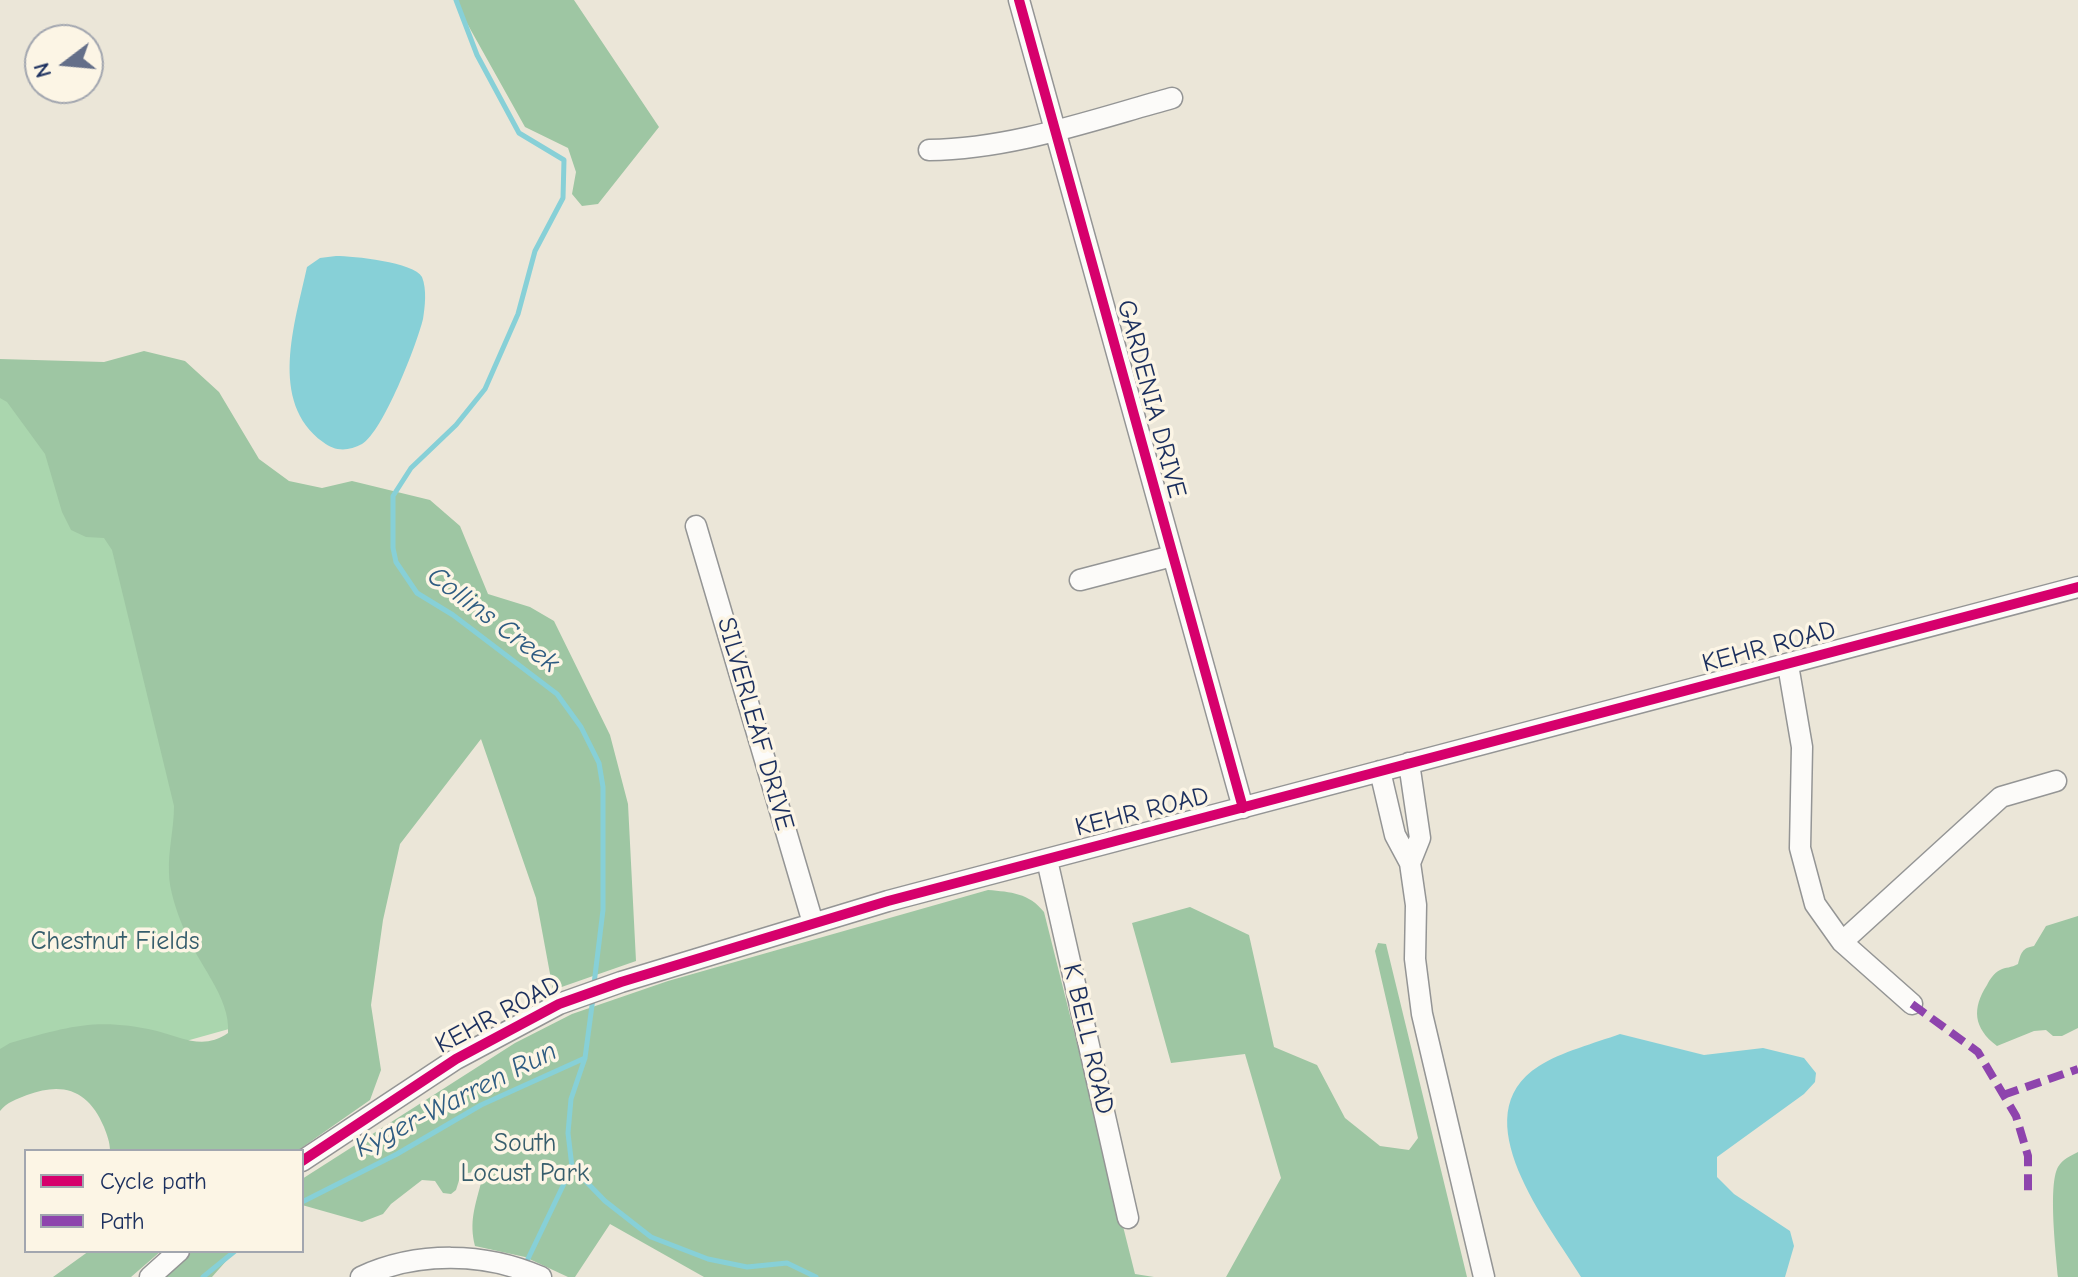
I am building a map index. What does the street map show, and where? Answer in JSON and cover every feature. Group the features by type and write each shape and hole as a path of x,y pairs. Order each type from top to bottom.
{"street":[{"name":"GARDENIA DRIVE","path":"1019,0 1243,808"},
{"path":"929,150 979,148 1172,98"},
{"name":"SILVERLEAF DRIVE","path":"696,526 813,923"},
{"path":"1080,580 1172,556"},
{"name":"KEHR ROAD","path":"304,1160 456,1059 559,1004 621,982 813,923 2078,587"},
{"path":"1788,665 1802,747 1800,848 1815,904 1842,942 1912,1004"},
{"path":"1409,763 1420,838 1410,863"},
{"path":"1380,771 1395,835 1410,863 1416,905 1415,959 1422,1014 1484,1277"},
{"path":"1842,942 2001,797 2056,781"},
{"name":"K BELL ROAD","path":"1047,860 1128,1218"},
{"path":"150,1277 177,1253"},
{"path":"361,1277 412,1261 456,1257 511,1265 538,1276"}],"green space":[{"path":"454,0 574,0 659,127 598,204 582,206 572,194 576,172 568,148 525,127"},
{"path":"144,351 185,361 219,392 259,459 289,481 322,488 352,481 430,500 460,526 488,594 530,607 554,621 610,735 628,804 636,961 553,990 536,898 481,739 400,844 383,920 371,1005 381,1070 370,1100 300,1149 110,1149 104,1127 91,1105 83,1097 64,1089 27,1095 0,1111 0,1049 10,1043 66,1028 99,1024 136,1027 202,1042 228,1033 219,993 189,940 172,894 169,864 174,806 112,550 104,538 86,537 71,530 62,512 45,454 7,402 0,398 0,359 104,362"},
{"name":"Chestnut Fields","path":"0,384 88,420 254,1022 0,1093"},
{"name":"South Locust Park","path":"988,890 1026,897 1044,912 1135,1274 1154,1277 704,1277 610,1224 575,1277 568,1277 525,1257 475,1246 473,1222 481,1183 474,1172 461,1174 456,1190 451,1194 443,1193 435,1181 422,1180 383,1214 362,1222 304,1206 304,1178 515,1043 572,1014 668,981"},
{"path":"1190,907 1249,935 1274,1047 1317,1065 1345,1118 1380,1146 1409,1150 1418,1138 1375,951 1378,943 1386,944 1467,1277 1226,1277 1281,1178 1245,1054 1171,1063 1132,923"},
{"path":"2078,916 2078,1028 2062,1036 2053,1036 2046,1030 2034,1031 1997,1046 1983,1032 1977,1017 1982,993 1989,981 2000,970 2018,964 2023,952 2034,946 2046,926"},
{"path":"2078,1152 2078,1277 2058,1277 2055,1176 2062,1162"},
{"path":"86,1253 159,1253 131,1277 53,1277"},
{"path":"191,1253 233,1253 212,1277 162,1277"}],"water":[{"path":"336,256 408,267 422,277 425,292 420,331 389,406 370,436 362,444 347,449 332,448 306,425 296,406 291,384 292,336 307,267 320,258"},
{"path":"1620,1034 1704,1055 1763,1048 1804,1058 1816,1073 1815,1082 1804,1094 1717,1157 1717,1177 1734,1194 1790,1231 1794,1246 1785,1277 1581,1277 1518,1170 1509,1141 1508,1113 1517,1087 1539,1066"}],"waterway":[{"name":"Collins Creek","path":"456,0 477,55 519,133 564,160 563,198 535,251 518,314 485,389 456,425 411,468 393,496 393,548 396,562 417,593 453,615 557,694 581,727 599,763 603,787 603,910 594,984"},
{"name":"Collins Creek","path":"593,998 585,1058 571,1099 568,1133 572,1167 605,1201 651,1237 708,1259 747,1267 787,1263 816,1277"},
{"name":"Kyger-Warren Run","path":"304,1201 397,1154 481,1105 585,1058"},
{"path":"525,1265 572,1167"},
{"name":"Kyger-Warren Run","path":"203,1277 233,1253"}],"marked path":[{"path":"1912,1004 1978,1052 2016,1116 2028,1156 2028,1193"},
{"path":"2003,1095 2078,1069"}],"cycle path":[{"path":"1019,0 1243,808"},
{"path":"304,1160 456,1059 559,1004 621,982 888,901 2078,587"}]}
